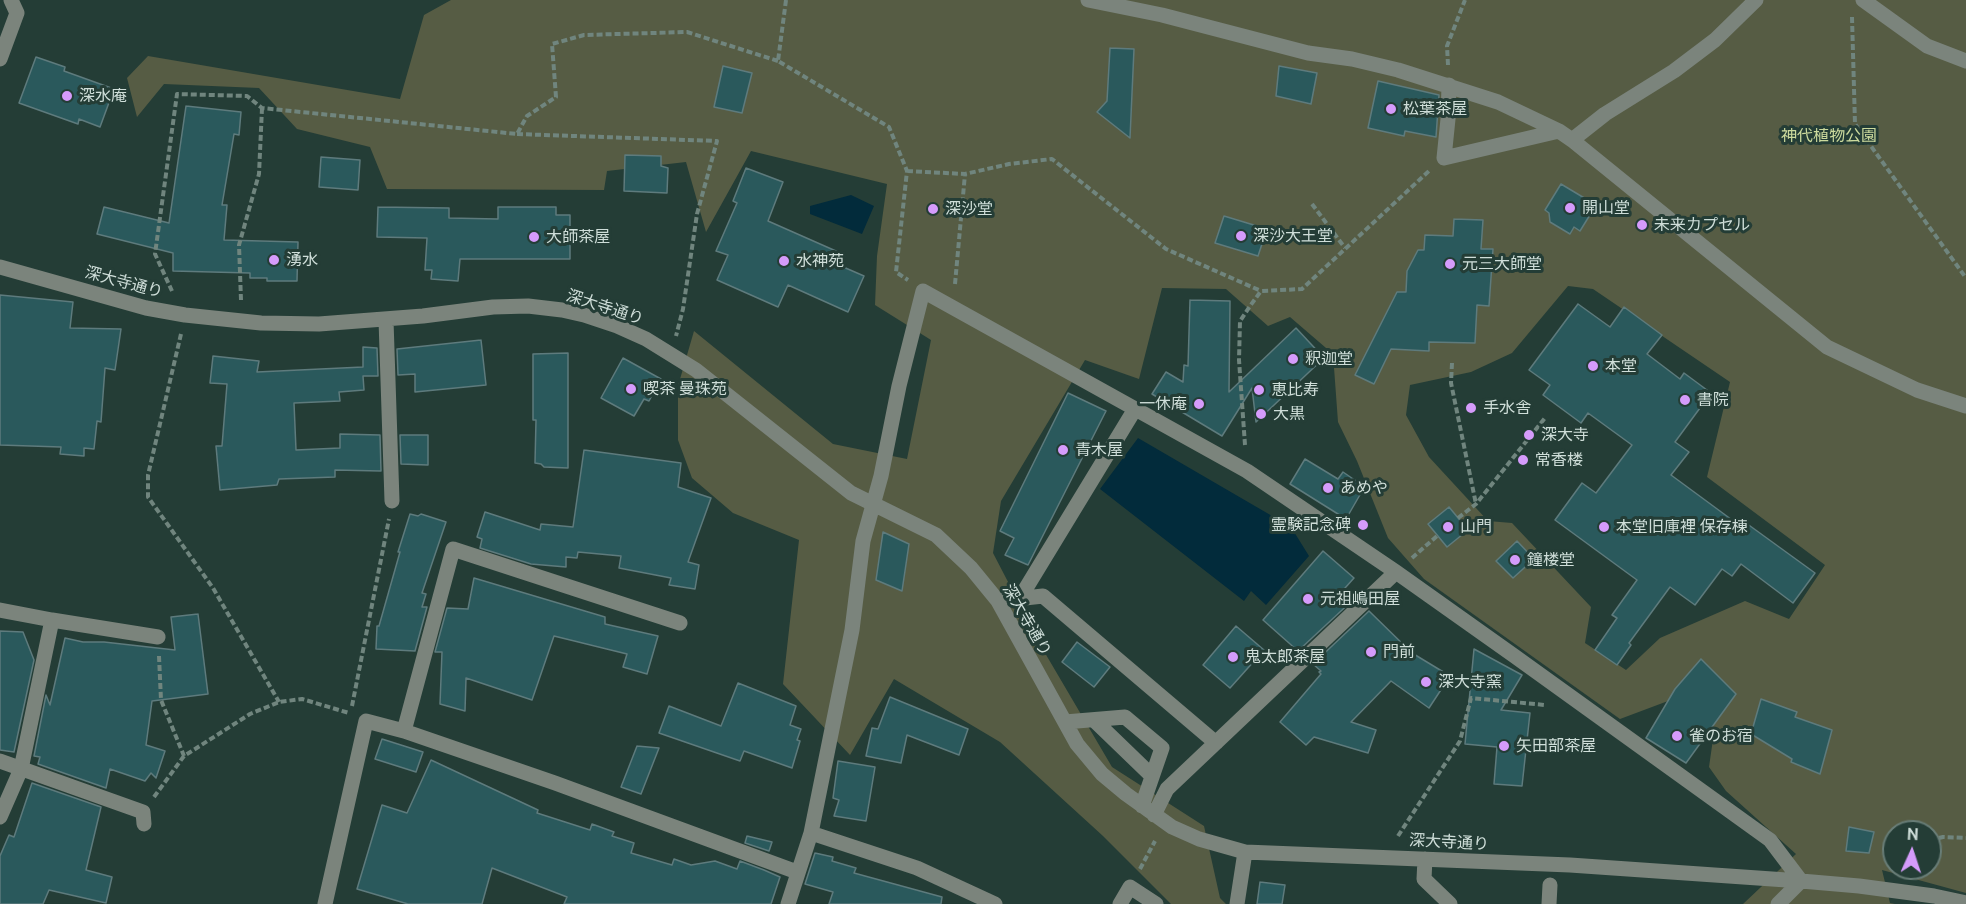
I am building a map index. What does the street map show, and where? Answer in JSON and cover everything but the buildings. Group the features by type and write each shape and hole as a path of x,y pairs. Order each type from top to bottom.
{"street":[{"path":"0,59 16,13 11,0"},
{"path":"1088,0 1162,15 1308,53 1352,59 1449,85 1498,102 1559,131 1572,140 1827,347 1917,390 1966,406"},
{"path":"1572,140 1605,114 1682,65 1714,40 1756,0"},
{"path":"1863,0 1927,46 1966,61"},
{"path":"1449,85 1444,158 1559,131"},
{"name":"深大寺通り","path":"0,267 146,308 185,315 242,321 319,324 386,320 493,307 528,306 562,310 617,326 646,339 696,370 851,493 936,535 971,568 998,601 1077,744 1102,774 1172,827 1199,839 1245,852 1570,866 1801,881 1859,886 1934,896 1966,903"},
{"path":"788,904 811,832 852,630 864,541 923,291 1246,471 1396,572 1770,840 1801,881 1778,904"},
{"path":"386,320 392,501"},
{"path":"1020,598 1135,409"},
{"path":"404,731 453,549 680,623"},
{"path":"1148,810 1167,789 1396,572"},
{"path":"998,601 1043,596 1215,743"},
{"path":"0,609 158,637"},
{"path":"0,817 21,769 52,620"},
{"path":"1065,722 1125,717 1162,748 1152,776 1148,810"},
{"path":"1094,720 1152,776"},
{"path":"326,904 366,721 404,731 584,793 797,872"},
{"path":"0,761 144,818"},
{"path":"811,832 917,868 995,904"},
{"path":"1237,904 1245,852"},
{"path":"1425,859 1424,879 1450,904"},
{"path":"1549,904 1550,885"},
{"path":"1120,904 1130,887 1156,904"}],"path":[{"path":"778,61 786,0"},
{"path":"1449,85 1448,46 1465,0"},
{"path":"1852,11 1855,124 1966,278"},
{"path":"517,134 527,116 556,97 552,44 573,38 584,35 687,32 778,61 889,127 907,171 897,272 923,291"},
{"path":"279,702 213,588 148,497 148,474 185,315 155,254 177,94 247,96 262,108 517,134 717,141 697,214 683,309 672,354"},
{"path":"242,321 239,245 258,174 262,108"},
{"path":"907,171 965,174 1009,164 1052,159 1166,249 1261,291 1302,289 1444,158"},
{"path":"953,307 965,174"},
{"path":"1312,204 1346,248"},
{"path":"1246,471 1239,360 1240,321 1261,291"},
{"path":"1452,363 1451,382 1476,504"},
{"path":"1458,518 1476,504 1545,418"},
{"path":"350,713 392,501"},
{"path":"1432,541 1437,536"},
{"path":"158,637 162,700 184,756"},
{"path":"1385,857 1460,741 1471,698 1548,705"},
{"path":"144,818 184,756 249,714 279,702 302,699 358,717"},
{"path":"1130,887 1155,843 1148,810"},
{"path":"1942,837 1966,838"}],"green space":[{"name":"神代植物公園","path":"451,0 1966,0 1966,893 1919,880 1942,880 1942,820 1882,820 1882,880 1884,880 1890,903 1895,904 1743,904 1796,854 1726,791 1709,767 1714,732 1676,698 1620,719 1424,579 1388,538 1357,461 1338,422 1333,354 1290,317 1268,326 1226,289 1162,288 1139,379 1085,360 1001,501 993,553 1045,653 1112,767 1204,826 1220,898 1226,904 1171,904 1103,836 1000,742 894,679 850,755 783,684 799,540 733,513 692,478 678,440 678,386 694,331 833,444 907,459 931,340 875,305 877,256 887,184 751,151 706,232 686,162 607,171 604,190 387,189 370,147 297,129 259,88 164,84 137,117 127,78 148,56 400,99 424,15","holes":["1568,286 1593,289 1730,382 1707,477 1825,565 1789,619 1745,601 1660,638 1626,670 1585,643 1591,607 1512,523 1488,521 1429,457 1406,415 1410,385 1471,372 1512,353"]}],"water":[{"path":"851,195 874,206 862,234 810,214 810,206"},
{"path":"1138,438 1291,527 1309,556 1266,605 1251,591 1244,601 1100,489"}],"place":[{"name":"深水庵","path":"67,96"},
{"name":"松葉茶屋","path":"1391,109"},
{"name":"開山堂","path":"1570,208"},
{"name":"深沙堂","path":"933,209"},
{"name":"未来カプセル","path":"1642,225"},
{"name":"深沙大王堂","path":"1241,236"},
{"name":"大師茶屋","path":"534,237"},
{"name":"湧水","path":"274,260"},
{"name":"水神苑","path":"784,261"},
{"name":"元三大師堂","path":"1450,264"},
{"name":"釈迦堂","path":"1293,359"},
{"name":"本堂","path":"1593,366"},
{"name":"喫茶 曼珠苑","path":"631,389"},
{"name":"恵比寿","path":"1259,390"},
{"name":"書院","path":"1685,400"},
{"name":"一休庵","path":"1199,404"},
{"name":"手水舎","path":"1471,408"},
{"name":"大黒","path":"1261,414"},
{"name":"深大寺","path":"1529,435"},
{"name":"青木屋","path":"1063,450"},
{"name":"常香楼","path":"1523,460"},
{"name":"あめや","path":"1328,488"},
{"name":"霊験記念碑","path":"1363,525"},
{"name":"山門","path":"1448,527"},
{"name":"本堂旧庫裡 保存棟","path":"1604,527"},
{"name":"鐘楼堂","path":"1515,560"},
{"name":"元祖嶋田屋","path":"1308,599"},
{"name":"門前","path":"1371,652"},
{"name":"鬼太郎茶屋","path":"1233,657"},
{"name":"深大寺窯","path":"1426,682"},
{"name":"雀のお宿","path":"1677,736"},
{"name":"矢田部茶屋","path":"1504,746"}]}
